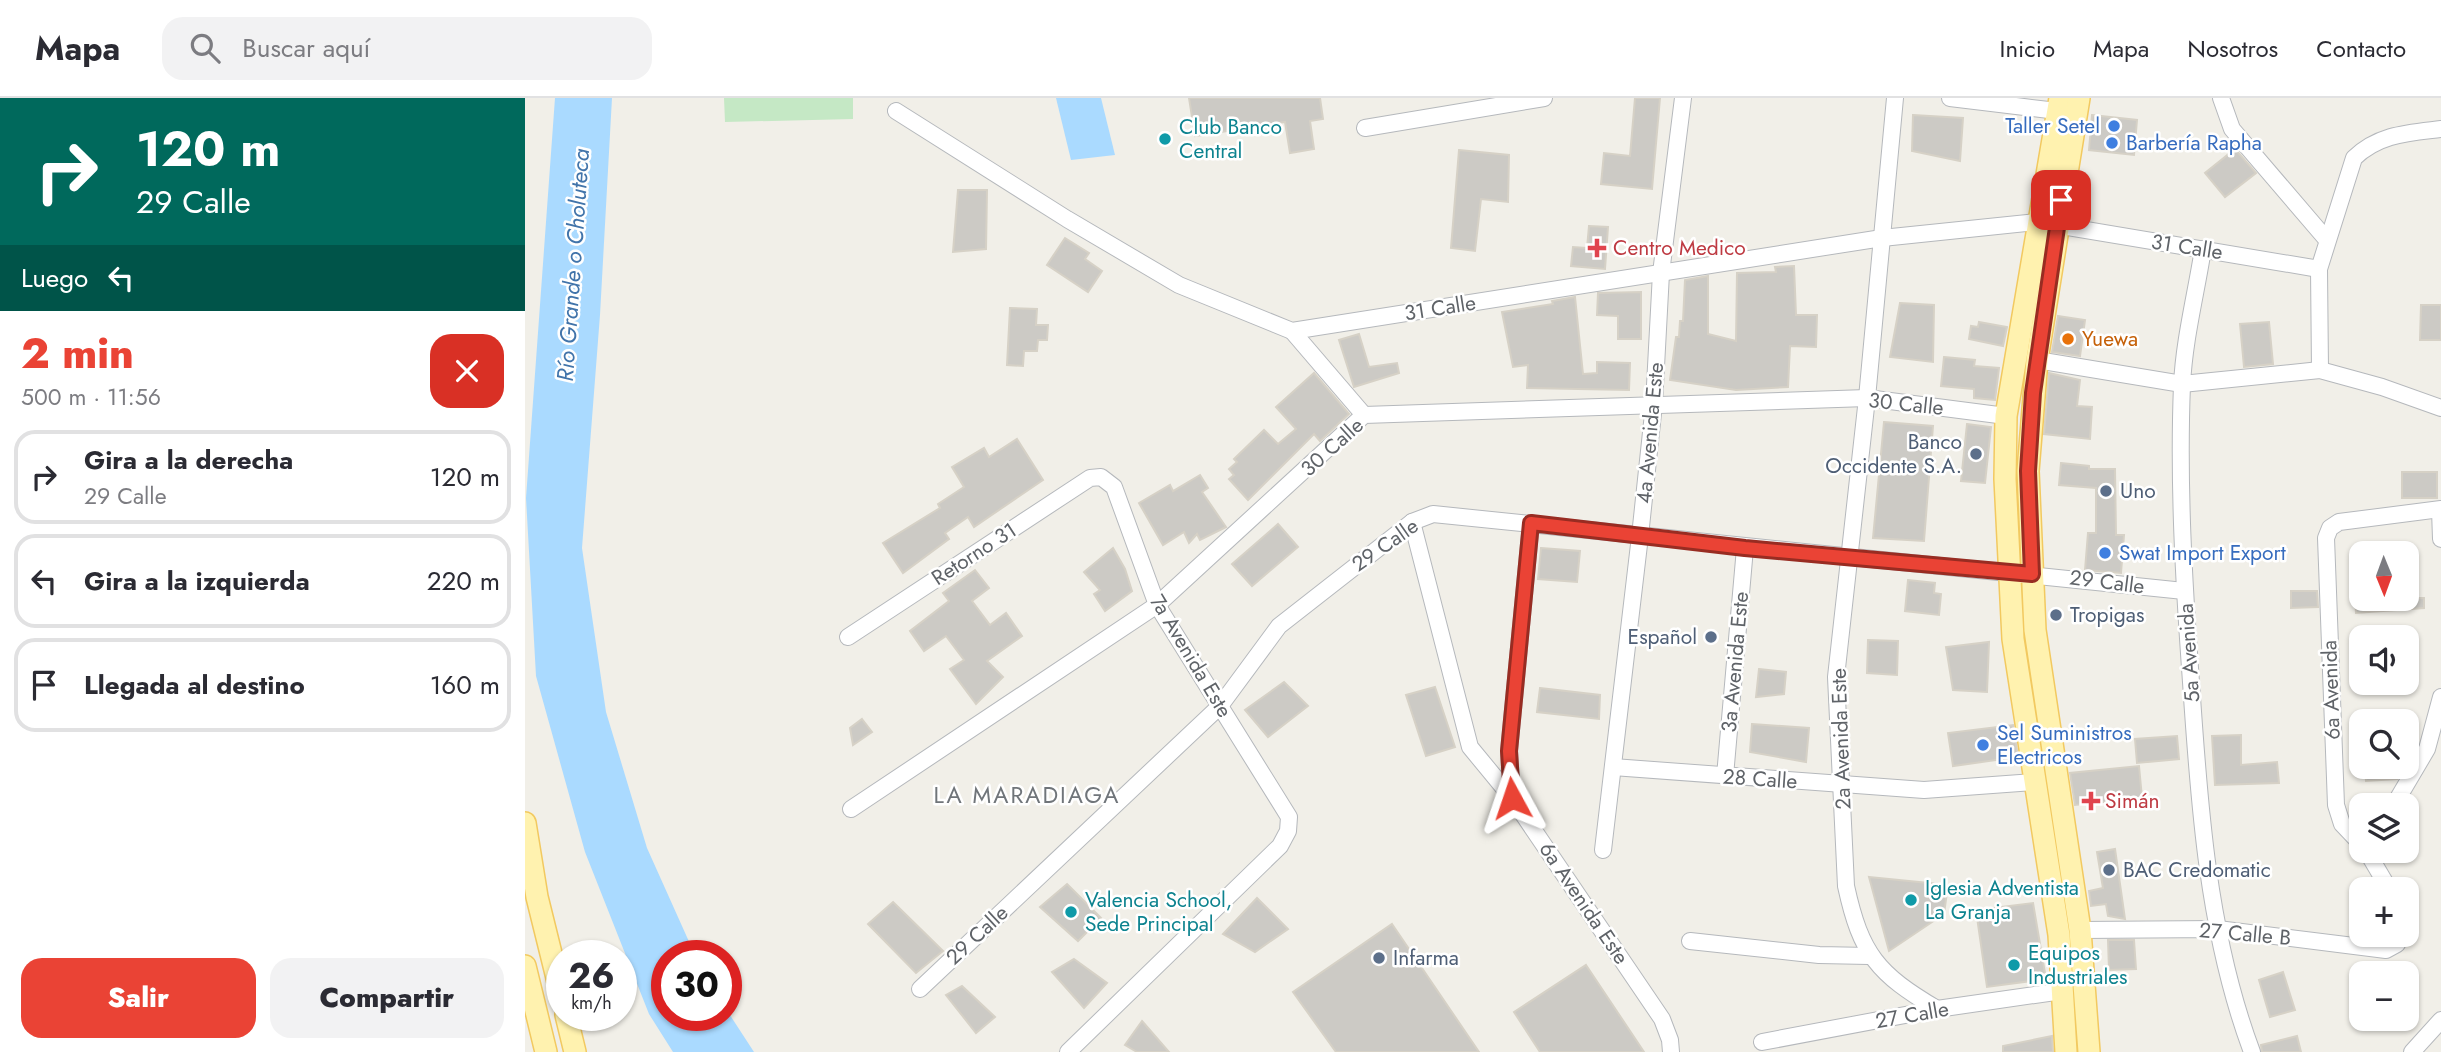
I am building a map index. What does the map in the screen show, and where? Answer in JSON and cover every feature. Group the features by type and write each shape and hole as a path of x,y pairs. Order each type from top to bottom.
{"main road":[{"path":"2066,1052 2059,935 2013,639 2007,572 2006,416 2047,224 2079,98"},
{"path":"2059,105 2028,471 2032,574 2042,690 2080,930 2089,1052"},
{"path":"525,824 537,897 548,940"},
{"path":"525,966 546,1052"},
{"path":"2065,1027 2073,1052"},
{"path":"2083,1052 2089,1027"},
{"path":"570,1031 575,1052"}],"street":[{"path":"1365,128 1544,98"},
{"name":"4a Avenida Este","path":"1603,850 1640,536 1654,404 1661,273 1683,98"},
{"name":"2a Avenida Este","path":"1895,98 1867,398 1836,677 1846,886 1852,913 1869,956 1890,978 1937,1009"},
{"path":"1949,98 2059,105"},
{"path":"2221,98 2232,129 2327,240"},
{"path":"896,111 1067,219 1179,285 1292,331 1364,415"},
{"path":"2319,370 2319,269 2348,171 2360,152 2383,137 2441,129"},
{"name":"31 Calle","path":"1292,331 1882,238 2047,224 2319,269"},
{"name":"5a Avenida","path":"2203,249 2182,384 2185,591 2198,782 2218,929 2231,984 2252,1052"},
{"path":"2036,360 2182,384 2319,370 2382,387 2441,408"},
{"name":"30 Calle","path":"851,809 1157,605 1364,415 1867,398 2006,416"},
{"name":"7a Avenida Este","path":"1068,1052 1280,846 1288,831 1289,817 1157,605 1114,487 1101,477"},
{"name":"Retorno 31","path":"848,637 1090,478 1101,477"},
{"path":"2440,510 2441,539"},
{"name":"6a Avenida","path":"2349,831 2342,824 2336,805 2333,780 2326,538 2330,528 2339,522 2440,510"},
{"name":"29 Calle","path":"920,989 1220,706 1279,626 1412,522 1433,514 2185,591"},
{"name":"6a Avenida Este","path":"1412,522 1470,747 1512,798 1662,1019 1671,1052"},
{"path":"1512,798 1509,751 1531,523"},
{"name":"3a Avenida Este","path":"1725,776 1745,548"},
{"path":"2401,793 2427,749 2441,697"},
{"path":"1470,747 1485,754 1509,751"},
{"name":"28 Calle","path":"1613,767 1924,790 2034,782"},
{"name":"27 Calle B","path":"2080,930 2218,929 2349,945"},
{"path":"1690,941 1819,955 1869,956"},
{"name":"27 Calle B","path":"2362,947 2386,950 2392,947"},
{"name":"27 Calle","path":"1762,1042 1937,1009 2063,991"},
{"path":"2412,1052 2441,1020"}],"green space":[{"path":"724,98 853,98 853,119 725,122"}],"water":[{"name":"Río Grande o Choluteca","path":"555,98 612,98 600,315 582,548 606,712 647,848 688,940 651,940 651,1017 637,984 637,940 620,940 585,852 536,676 526,498"},
{"path":"1056,98 1101,98 1115,155 1071,160"},
{"path":"660,1031 740,1031 754,1052 673,1052"}],"building":[{"path":"1189,98 1320,98 1323,119 1310,121 1314,149 1290,153 1285,122 1195,136"},
{"path":"1635,98 1660,98 1652,189 1601,184 1604,153 1630,156"},
{"path":"1913,115 1963,118 1960,161 1912,151"},
{"path":"2092,115 2137,120 2134,155 2089,150"},
{"path":"2235,149 2256,173 2225,197 2205,173"},
{"path":"1459,150 1509,155 1508,202 1481,199 1475,251 1451,248"},
{"path":"958,190 987,190 986,249 953,252"},
{"name":"Centro Medico","path":"1589,226 1608,227 1605,269 1571,266 1573,247 1587,248"},
{"path":"1065,238 1089,253 1085,259 1102,271 1088,292 1047,265"},
{"path":"1794,266 1796,315 1817,315 1816,347 1790,346 1788,387 1736,390 1670,380 1676,337 1679,337 1680,321 1683,321 1685,280 1708,276 1708,334 1736,341 1737,273 1776,272 1775,267"},
{"path":"1641,292 1641,339 1618,339 1618,316 1597,315 1598,293"},
{"path":"1575,297 1583,374 1597,373 1597,362 1630,363 1629,390 1527,388 1528,365 1513,367 1502,312 1553,304 1552,301"},
{"path":"1900,303 1934,305 1933,362 1890,357"},
{"path":"2421,305 2441,305 2441,340 2420,340"},
{"path":"1010,308 1037,309 1036,325 1048,325 1047,340 1038,340 1037,351 1024,351 1023,366 1007,365"},
{"name":"Yuewa","path":"2058,316 2085,320 2080,356 2052,352"},
{"path":"1979,322 2007,327 2003,346 1969,339 1971,326 1978,327"},
{"path":"2269,322 2273,364 2244,367 2240,324"},
{"path":"1359,334 1369,367 1397,363 1399,373 1354,387 1339,340"},
{"path":"1944,357 1975,360 1974,366 1999,368 1995,400 1974,398 1974,389 1941,386"},
{"path":"1314,373 1349,414 1320,441 1314,434 1248,500 1229,479 1234,475 1229,469 1237,462 1234,459 1264,430 1278,444 1296,429 1276,407"},
{"path":"2049,373 2080,380 2077,406 2092,407 2090,439 2044,434"},
{"path":"1884,422 1933,426 1924,541 1873,538"},
{"name":"Banco Occidente S.A.","path":"1967,424 1991,427 1985,483 1961,481"},
{"path":"1017,439 1043,480 974,527 968,517 945,533 949,539 903,573 883,543 940,508 938,504 964,487 952,467 984,448 989,457"},
{"path":"2061,463 2089,466 2089,469 2115,469 2116,535 2124,535 2121,573 2085,570 2088,533 2096,533 2096,488 2059,485"},
{"path":"2402,472 2437,472 2437,498 2402,498"},
{"path":"1200,475 1208,488 1202,492 1226,527 1200,540 1197,534 1189,543 1184,532 1163,545 1139,503 1170,485 1173,491"},
{"path":"1278,524 1298,547 1252,586 1232,564"},
{"path":"1113,548 1125,569 1132,591 1105,611 1094,594 1100,590 1084,572"},
{"path":"1541,548 1580,551 1577,582 1538,579"},
{"path":"975,570 989,588 972,601 990,625 1006,613 1022,636 987,661 1003,677 976,704 950,669 964,660 946,636 924,651 910,631 949,601 943,593"},
{"path":"1908,580 1935,583 1934,593 1941,594 1939,615 1905,611"},
{"path":"2291,591 2317,591 2318,607 2291,608"},
{"path":"2419,598 2424,598 2424,608 2419,608"},
{"path":"1868,640 1898,641 1897,675 1867,673"},
{"path":"1989,642 1987,692 1953,690 1946,647"},
{"path":"1759,669 1786,672 1784,694 1756,697"},
{"path":"1284,682 1308,706 1268,737 1245,710"},
{"path":"1435,687 1455,747 1426,756 1406,695"},
{"path":"1540,688 1600,695 1599,719 1537,712"},
{"path":"862,719 872,732 853,745 850,728"},
{"path":"1752,724 1809,728 1806,762 1750,752"},
{"name":"Sel Suministros Electricos","path":"2013,725 2018,757 1953,766 1948,733"},
{"path":"2241,735 2241,765 2277,762 2279,783 2215,785 2212,736"},
{"path":"2177,736 2179,759 2137,763 2135,739"},
{"path":"2139,766 2142,798 2075,805 2070,773"},
{"path":"2366,779 2397,779 2366,781"},
{"name":"BAC Credomatic","path":"2115,849 2125,919 2108,916 2106,904 2091,906 2089,891 2103,888 2097,852"},
{"name":"Iglesia Adventista La Granja","path":"1869,877 1948,885 1944,914 1889,951"},
{"name":"Valencia School, Sede Principal","path":"1067,884 1101,918 1078,941 1040,907"},
{"path":"1257,898 1288,929 1255,952 1223,934"},
{"path":"893,902 943,951 916,973 868,924"},
{"path":"2033,903 2046,979 1987,987 1976,910"},
{"name":"Infarma","path":"1392,924 1479,1052 1336,1052 1293,992"},
{"path":"2108,940 2134,940 2136,969 2109,970"},
{"path":"1074,959 1107,983 1084,1008 1052,972"},
{"path":"1586,965 1644,1052 1540,1052 1514,1012"},
{"path":"2283,972 2295,1010 2270,1017 2259,980"},
{"path":"962,986 995,1017 976,1033 946,995"},
{"path":"1142,1021 1169,1052 1137,1052 1125,1045"},
{"path":"2052,1036 2053,1052 2003,1052 2003,1046"},
{"path":"2297,1036 2301,1052 2262,1052 2261,1045"}],"place":[{"name":"Taller Setel","path":"2114,126"},
{"name":"Club Banco Central","path":"1165,139"},
{"name":"Barbería Rapha","path":"2112,143"},
{"name":"Centro Medico","path":"1597,248"},
{"name":"Yuewa","path":"2068,339"},
{"name":"Banco Occidente S.A.","path":"1976,454"},
{"name":"Uno","path":"2106,491"},
{"name":"Swat Import Export","path":"2105,553"},
{"name":"Tropigas","path":"2056,615"},
{"name":"Español","path":"1711,637"},
{"name":"Sel Suministros Electricos","path":"1983,745"},
{"name":"Simán","path":"2091,801"},
{"name":"BAC Credomatic","path":"2109,870"},
{"name":"Iglesia Adventista La Granja","path":"1911,900"},
{"name":"Valencia School, Sede Principal","path":"1071,912"},
{"name":"Infarma","path":"1379,958"},
{"name":"Equipos Industriales","path":"2014,965"}],"district":[{"name":"LA MARADIAGA","path":"1027,795"}],"route":[{"path":"1512,798 1509,751 1531,523 1745,548 1850,555 2032,574 2028,471 2033,393 2061,200"}]}
